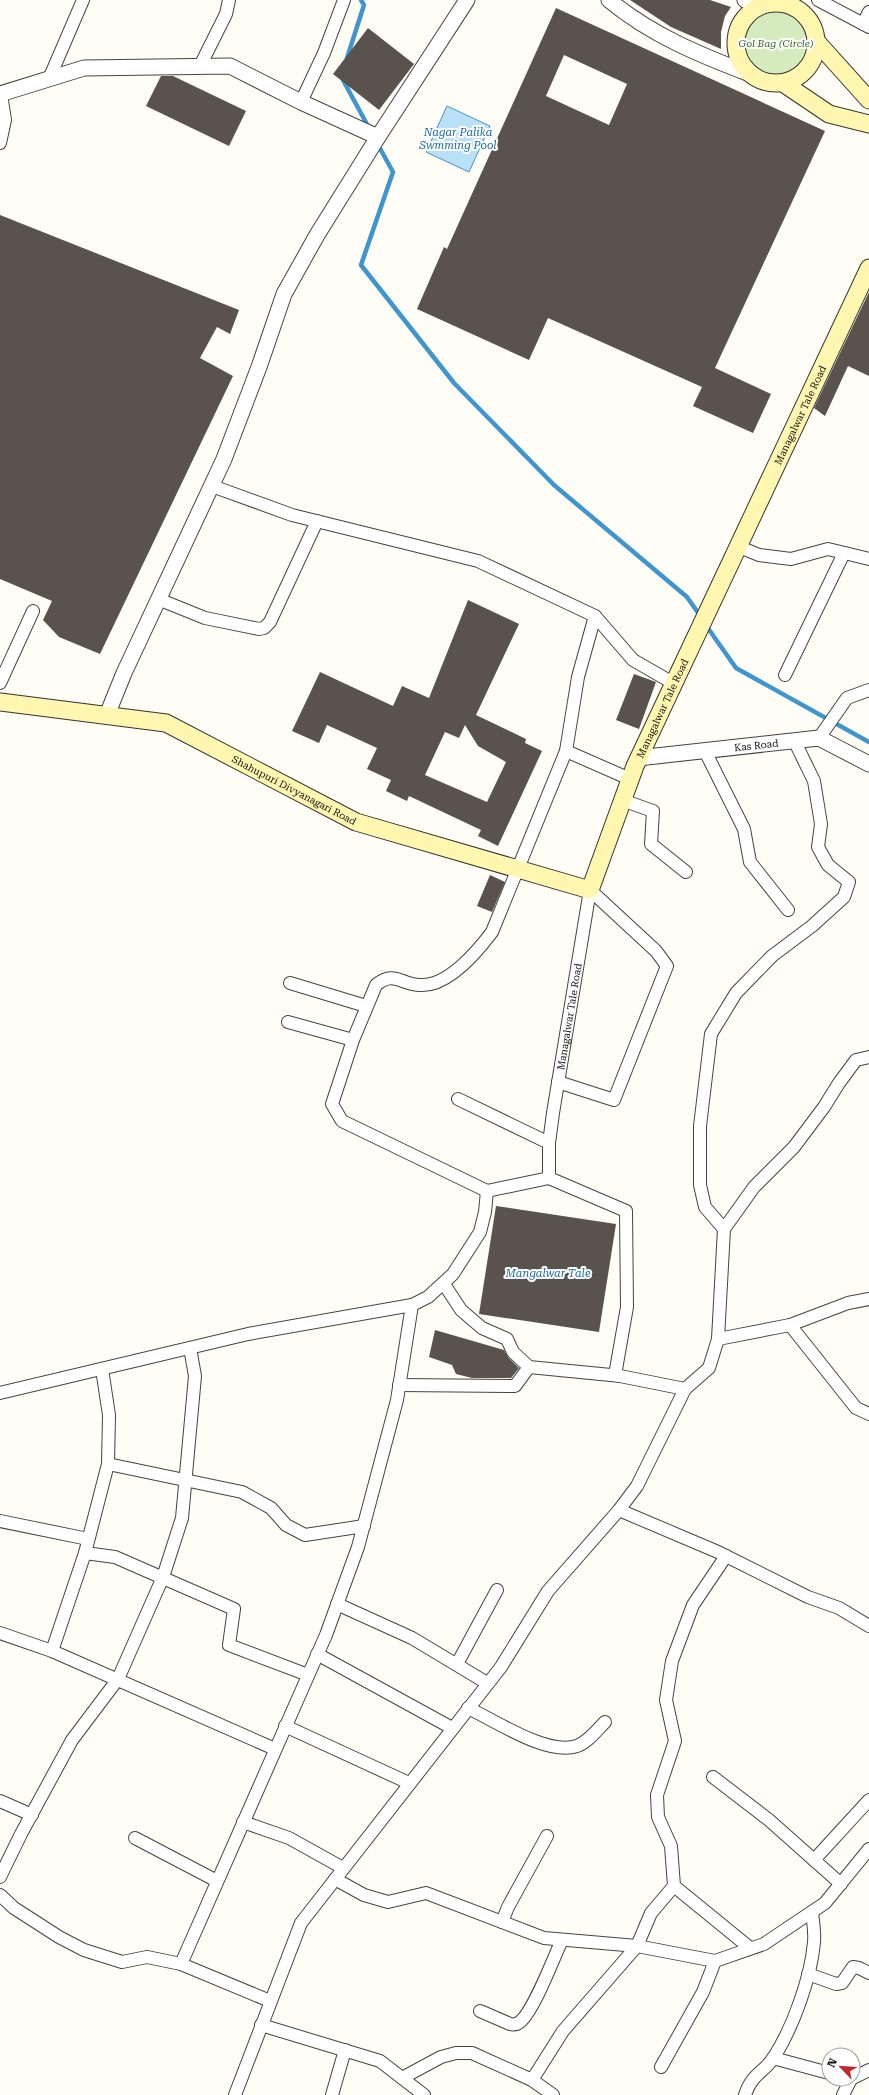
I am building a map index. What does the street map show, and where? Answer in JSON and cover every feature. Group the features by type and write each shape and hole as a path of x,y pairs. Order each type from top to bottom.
{"main road":[{"path":"789,2 808,18 814,29 816,41 813,58 803,73 794,79 783,83 771,83 750,74 742,64 736,43 742,22 751,4 789,2"},
{"path":"816,41 869,100"},
{"path":"783,83 829,114 869,124"},
{"name":"Managalwar Tale Road","path":"590,890 638,758 869,268"},
{"name":"Shahupuri Divyanagari Road","path":"0,702 166,723 356,822 590,890"}],"street":[{"path":"48,79 83,0"},
{"path":"200,66 226,14 229,0"},
{"path":"301,102 324,53 344,0"},
{"path":"107,716 124,673 212,486 259,367 284,294 378,137 467,0"},
{"path":"609,0 646,27 698,54 750,74"},
{"path":"818,0 866,25 869,12"},
{"path":"0,143 5,120 1,94 84,68 200,66 230,66 301,102 378,137"},
{"path":"212,486 292,515 478,561 595,616 633,660 673,683"},
{"path":"158,599 205,618 259,629 264,628 270,622 317,521"},
{"path":"737,546 759,555 791,559 828,549 869,559"},
{"path":"785,675 844,553"},
{"path":"0,683 33,611"},
{"path":"595,616 578,677 566,751 519,870 492,932 478,950 450,975 429,984 418,986 393,977 381,980 376,985 353,1040 332,1104 342,1121 487,1191 549,1178 626,1211 627,1307 615,1375 685,1389"},
{"path":"869,690 847,698 819,738 869,764"},
{"name":"Kas Road","path":"638,758 819,738"},
{"path":"724,1229 704,1207 700,1185 700,1126 711,1034 736,993 772,956 812,926 844,897 848,882 828,865 818,847 821,824 814,781 794,740"},
{"path":"566,751 630,779"},
{"path":"705,751 744,829 750,862 788,910"},
{"path":"622,800 653,811 651,844 686,872"},
{"path":"558,1082 614,1100 667,966 656,951 590,890"},
{"name":"Managalwar Tale Road","path":"549,1178 549,1143 590,890"},
{"path":"290,983 366,1006"},
{"path":"288,1022 353,1040"},
{"path":"235,2095 301,1923 501,1667 548,1591 638,1486 685,1389 709,1368 718,1339 724,1229 754,1187 798,1141 824,1107 838,1083 856,1060 869,1057"},
{"path":"458,1099 549,1143"},
{"path":"0,1393 248,1334 412,1305 428,1297 444,1284 453,1274 480,1232 485,1212 487,1191"},
{"path":"444,1284 461,1310 482,1328 507,1340 513,1352 529,1367 621,1376"},
{"path":"718,1339 790,1325 848,1303 869,1299"},
{"path":"181,1964 308,1675 337,1604 364,1526 397,1400 412,1305"},
{"path":"790,1325 856,1408 869,1414"},
{"path":"0,1877 21,1834 72,1740 118,1679 163,1577 182,1518 184,1480 195,1376 190,1348"},
{"path":"399,1385 515,1386 529,1367"},
{"path":"52,1651 85,1553 108,1464 109,1415 102,1369"},
{"path":"108,1464 242,1492 271,1508 286,1525 306,1535 364,1526"},
{"path":"619,1510 726,1556 808,1597 839,1608 869,1626"},
{"path":"0,1521 88,1539"},
{"path":"85,1553 115,1557 234,1608 229,1644 308,1675"},
{"path":"532,2080 563,2030 637,1946 651,1913 674,1886 671,1846 658,1817 657,1795 675,1740 666,1700 672,1661 693,1605 726,1556"},
{"path":"457,1664 497,1590"},
{"path":"337,1604 412,1638 487,1683"},
{"path":"0,1633 52,1651 275,1749"},
{"path":"317,1654 452,1728"},
{"path":"468,1708 538,1743 560,1749 582,1743 605,1722"},
{"path":"285,1726 409,1783"},
{"path":"713,1777 769,1820 841,1884"},
{"path":"814,1860 869,1800"},
{"path":"0,1801 32,1816"},
{"path":"243,1822 289,1838 343,1868"},
{"path":"502,1922 508,1907 547,1836"},
{"path":"135,1838 217,1881"},
{"path":"335,1879 364,1895 388,1902 426,1893 544,1938 637,1946 715,1961 764,1944 825,1903 869,1849"},
{"path":"674,1886 750,1948"},
{"path":"0,1896 14,1908 60,1937 84,1950 122,1962 147,1957 181,1964 270,2001"},
{"path":"745,2095 749,2082 773,2058 790,2025 808,1974 814,1942 812,1912"},
{"path":"480,2012 514,2025 521,2022 530,2010 562,1940"},
{"path":"662,2067 703,1992 715,1961"},
{"path":"808,1974 836,1984 842,1983 853,1967 869,1973"},
{"path":"261,2025 380,2061 424,2095"},
{"path":"332,2095 345,2050"},
{"path":"402,2078 441,2057 456,2053 472,2053 532,2080 553,2095"},
{"path":"773,2058 821,2071"}],"green space":[{"name":"Gol Bag (Circle)","path":"776,3 791,6 804,15 813,28 816,43 813,58 804,71 791,80 776,83 761,80 748,71 739,58 736,43 739,28 748,15 761,6"}],"water":[{"name":"Nagar Palika Swmming Pool","path":"447,106 490,126 469,172 426,152"}],"building":[{"path":"630,0 710,0 731,7 725,16 721,32 721,49 671,27"},
{"path":"556,8 825,131 715,368 771,394 753,433 693,406 702,387 548,318 529,360 417,309 444,247 447,249","holes":["564,55 627,84 609,125 546,96"]},
{"path":"368,28 414,64 379,110 333,74"},
{"path":"161,76 173,76 246,111 229,146 146,106"},
{"path":"0,215 239,310 230,334 217,327 200,358 233,376 100,654 59,637 43,620 52,601 0,579"},
{"path":"869,292 869,376 848,366 825,416 814,408"},
{"path":"468,600 519,624 476,715 526,739 525,743 542,751 498,846 478,836 481,830 409,796 407,801 386,791 391,780 367,769 377,748 327,725 319,743 292,731 320,672 393,706 402,686 429,698","holes":["465,725 478,746 506,762 487,802 425,775 445,732 459,738"]},
{"path":"634,674 656,682 639,729 616,720"},
{"path":"490,875 505,882 492,912 477,906"},
{"name":"Mangalwar Tale","path":"496,1206 616,1224 599,1332 479,1314"},
{"path":"435,1330 504,1350 508,1357 519,1368 511,1378 472,1378 456,1374 452,1365 429,1357"}],"waterway":[{"path":"347,58 364,5 361,0"},
{"path":"343,80 369,128"},
{"path":"377,143 393,172 361,265 454,383 554,485 687,597 701,617"},
{"path":"705,624 736,668 869,742"}]}
